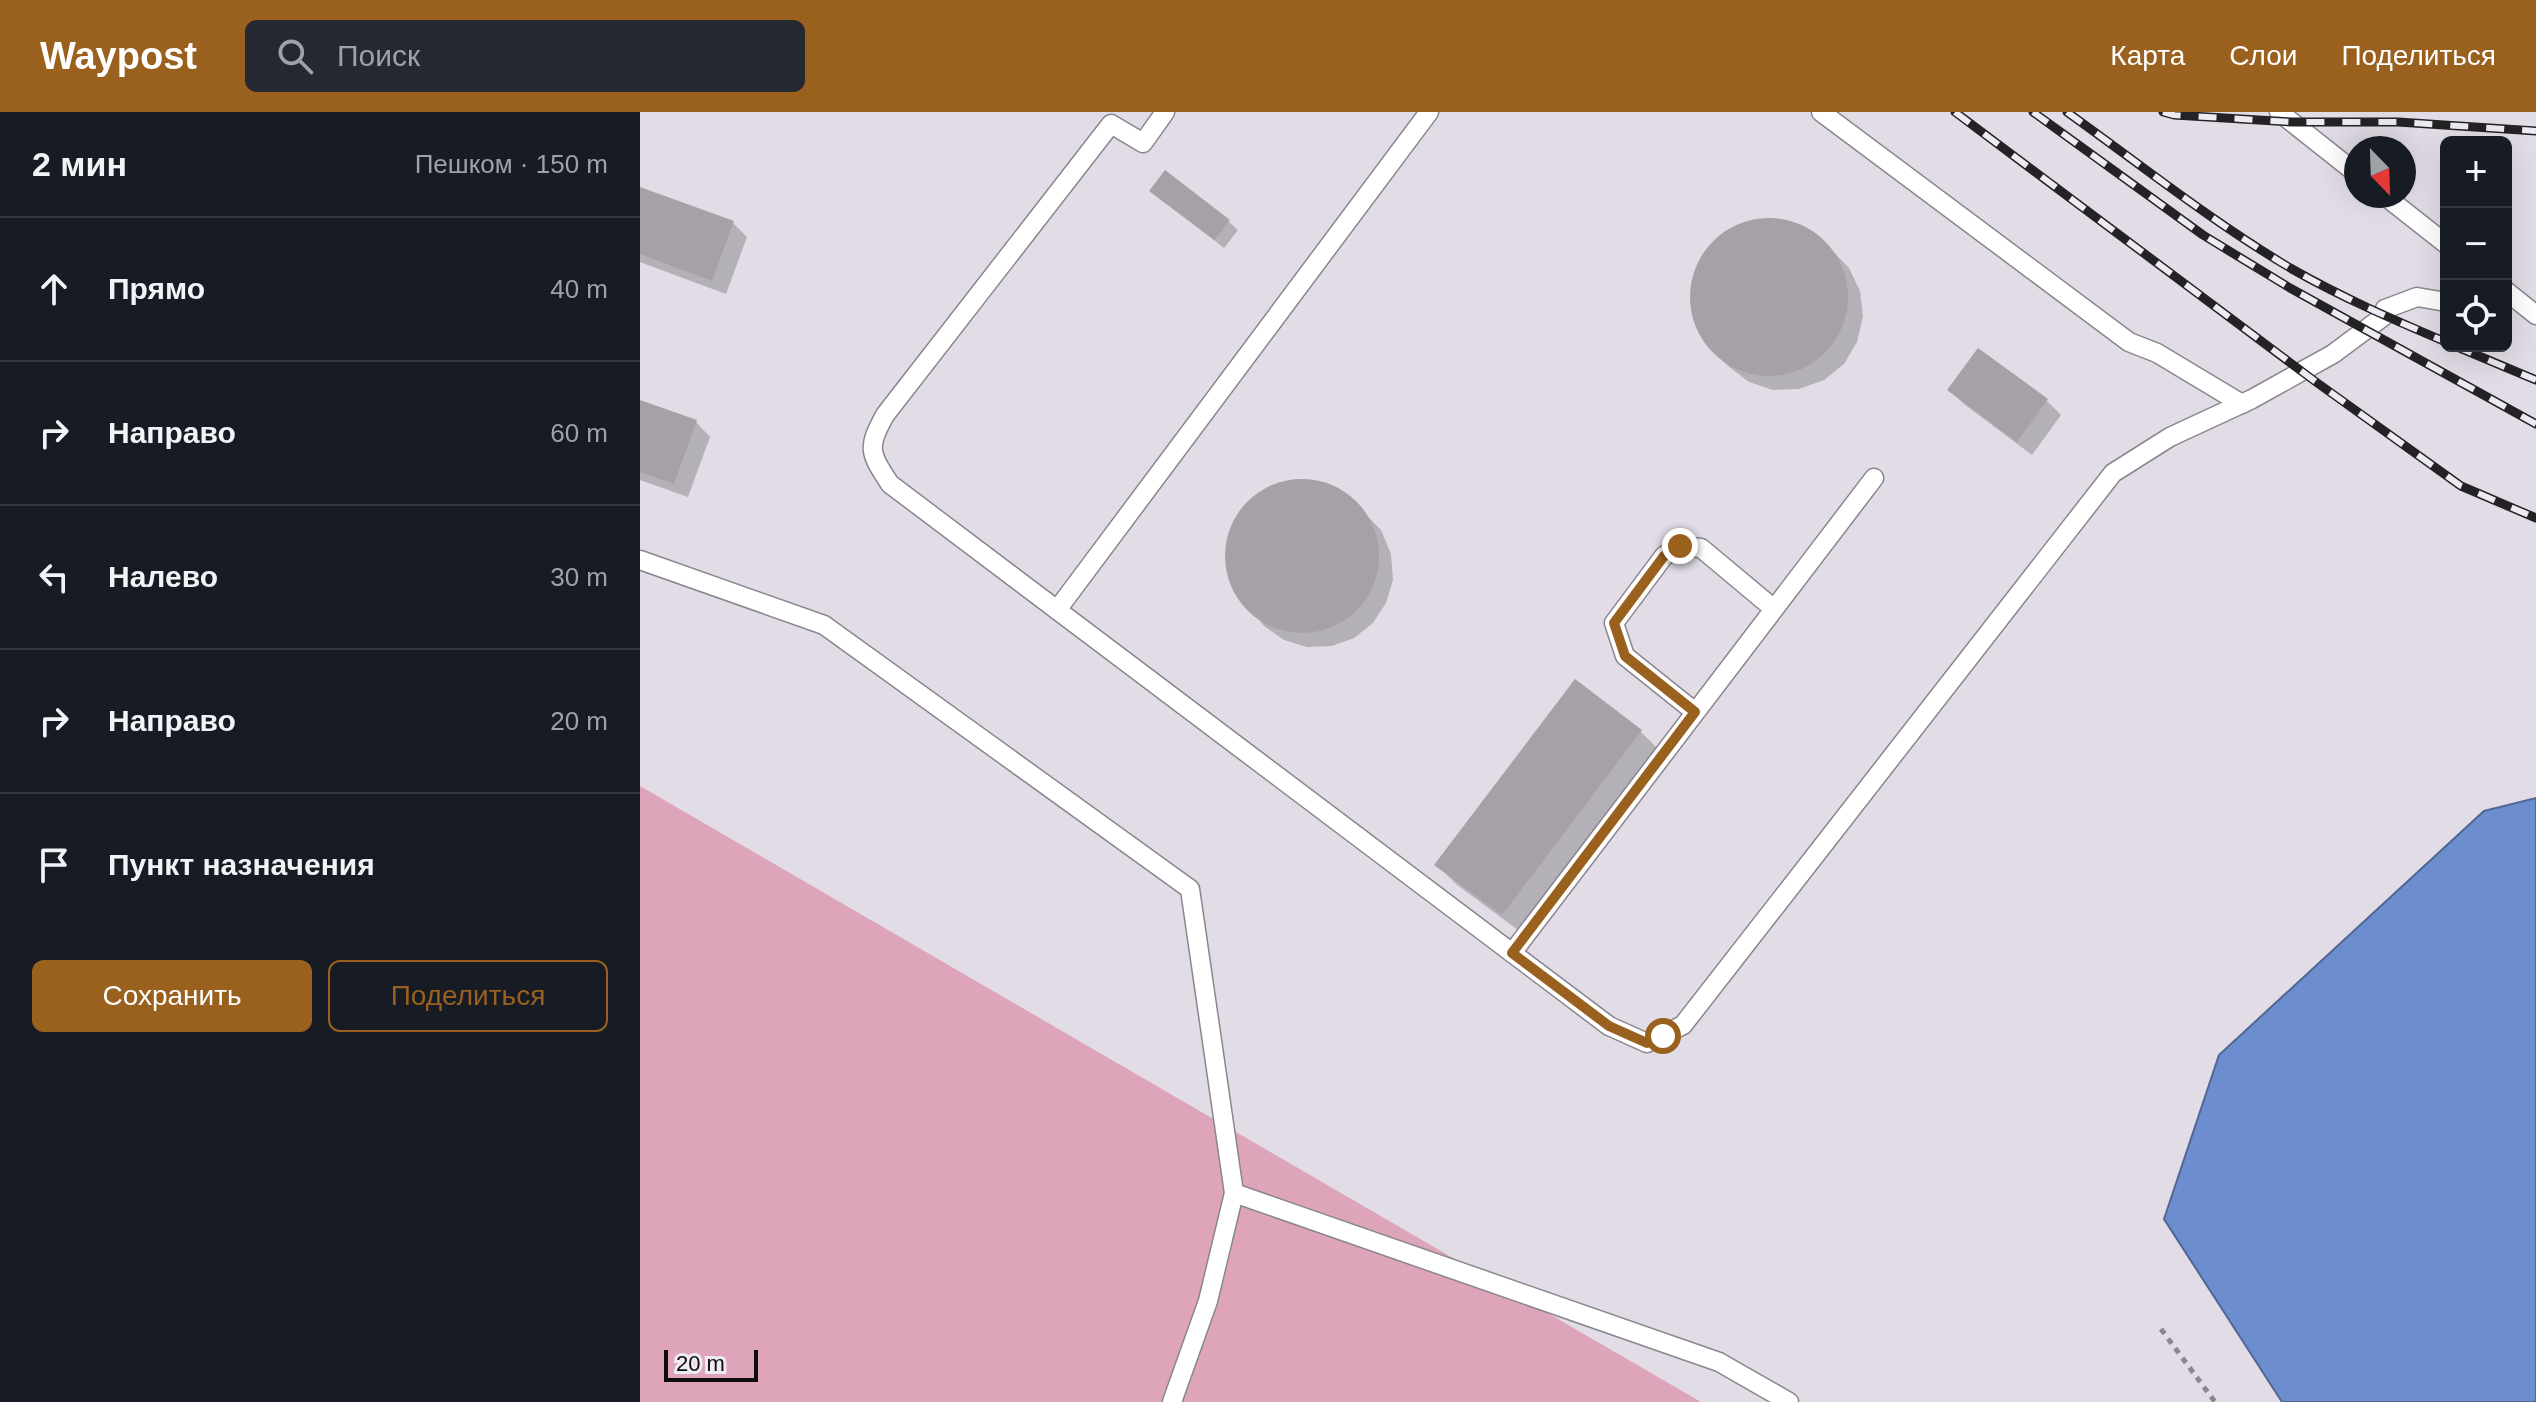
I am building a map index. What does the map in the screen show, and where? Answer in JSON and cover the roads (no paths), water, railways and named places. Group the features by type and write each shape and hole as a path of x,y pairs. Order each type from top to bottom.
{"lane":[{"path":"1165,112 1143,143 1111,124 885,415 872,439 871,450 890,484 1609,1026 1647,1043 1683,1025 2113,473 2170,437 2242,404 2333,354 2368,330 2384,316 2385,309 2417,297 2440,301"},
{"path":"1057,610 1429,112"},
{"path":"1821,112 2129,342 2157,353 2242,404"},
{"path":"2279,112 2344,163"},
{"path":"2400,208 2440,239"},
{"path":"2512,296 2536,315"},
{"path":"2512,312 2536,315"},
{"path":"1512,953 1874,478"},
{"path":"1695,712 1625,656 1614,623 1664,556 1680,546 1701,548 1774,609"},
{"path":"640,560 824,625 1190,889 1234,1193 1208,1301 1172,1402"},
{"path":"1234,1193 1719,1362 1789,1402"}],"water":[{"path":"2536,798 2536,1402 2282,1402 2164,1219 2219,1055 2484,811"}],"railway":[{"path":"1955,112 2316,382 2461,486 2536,518"},
{"path":"2033,112 2203,235 2290,288 2536,424"},
{"path":"2067,112 2206,213 2292,269 2349,299 2440,339"},
{"path":"2163,112 2292,122 2398,122 2536,131"},
{"path":"2469,352 2536,380"}]}
